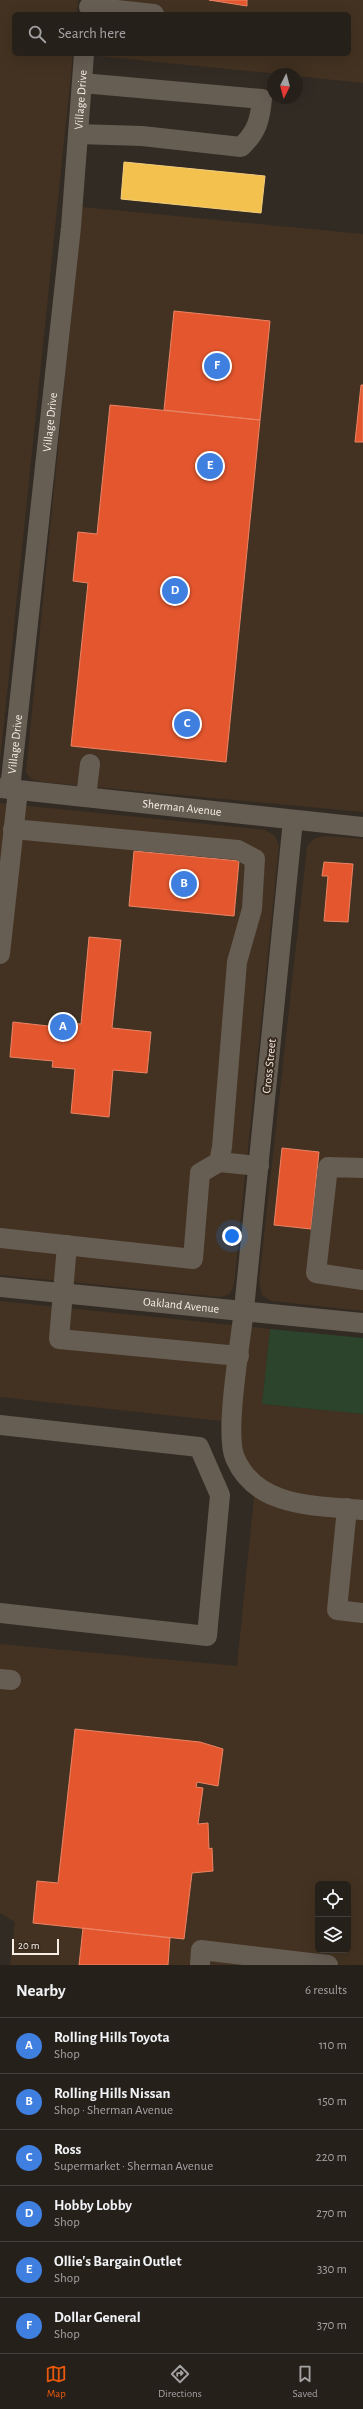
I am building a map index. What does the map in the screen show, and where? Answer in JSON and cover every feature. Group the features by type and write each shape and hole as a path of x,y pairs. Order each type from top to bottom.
{"street":[{"path":"89,7 135,12"},
{"name":"Village Drive","path":"0,954 13,829 9,789 71,227 84,56"},
{"path":"78,134 142,136 241,147 254,135 261,112 262,99 82,83"},
{"path":"86,797 90,764"},
{"name":"Sherman Avenue","path":"9,789 293,820 363,826"},
{"name":"Cross Street","path":"293,820 259,1166 231,1422 234,1458 249,1478 268,1495 283,1501 355,1509"},
{"path":"13,829 238,850 255,859 252,909 237,962 219,1162"},
{"path":"0,1238 192,1259 200,1173 219,1162 259,1166"},
{"path":"363,1168 328,1167 316,1273 363,1280"},
{"path":"67,1245 59,1339 239,1356"},
{"name":"Oakland Avenue","path":"0,1287 363,1322"},
{"path":"0,1425 200,1447 220,1495 207,1636 0,1613"},
{"path":"355,1509 337,1610 363,1613"},
{"path":"200,1965 202,1950 328,1965"}],"shaded area":[{"path":"0,0 78,0 77,12 12,12 12,56 73,56 0,762"},
{"path":"103,0 363,0 363,83 303,77 303,68 267,68 267,73 97,56 351,56 351,12 102,12"},
{"path":"82,207 363,234 363,812 41,782 31,779 26,772"},
{"path":"0,803 265,830 275,836 279,846 234,1285 230,1294 220,1297 0,1275"},
{"path":"326,836 363,839 363,1311 271,1301 262,1295 259,1281 307,846 315,838"},
{"path":"0,1301 270,1329 262,1404 363,1414 363,1965 10,1965 15,1922 0,1913 0,1644 237,1666 254,1497 236,1477 223,1447 221,1421 0,1397"}],"green space":[{"path":"270,1329 363,1338 363,1414 262,1404"}],"building: Homes":[{"path":"124,162 265,176 261,213 121,199"}],"building: Shops":[{"path":"209,0 247,0 247,6"},
{"path":"174,311 270,321 260,420 164,410"},
{"path":"361,385 363,385 363,442 355,442"},
{"path":"110,405 260,420 226,762 71,746 88,583 73,581 78,532 97,534"},
{"path":"134,851 239,861 234,916 129,906"},
{"path":"324,862 353,864 348,922 324,921 328,876 322,876"},
{"path":"89,937 121,940 112,1028 151,1032 147,1073 113,1070 109,1117 71,1113 75,1069 52,1067 53,1061 10,1057 13,1022 57,1027 57,1022 81,1024"},
{"path":"282,1148 319,1152 311,1229 274,1225"},
{"path":"75,1729 200,1742 223,1749 218,1786 197,1782 196,1787 203,1788 198,1824 208,1823 209,1849 212,1848 213,1871 192,1873 184,1939 33,1923 37,1881 58,1883"},
{"path":"83,1928 170,1938 168,1965 79,1965"}],"place":[{"name":"Dollar General","path":"217,366"},
{"name":"Ollie's Bargain Outlet","path":"210,466"},
{"name":"Hobby Lobby","path":"175,591"},
{"name":"Ross","path":"187,724"},
{"name":"Rolling Hills Nissan","path":"184,884"},
{"name":"Rolling Hills Toyota","path":"63,1027"}]}
